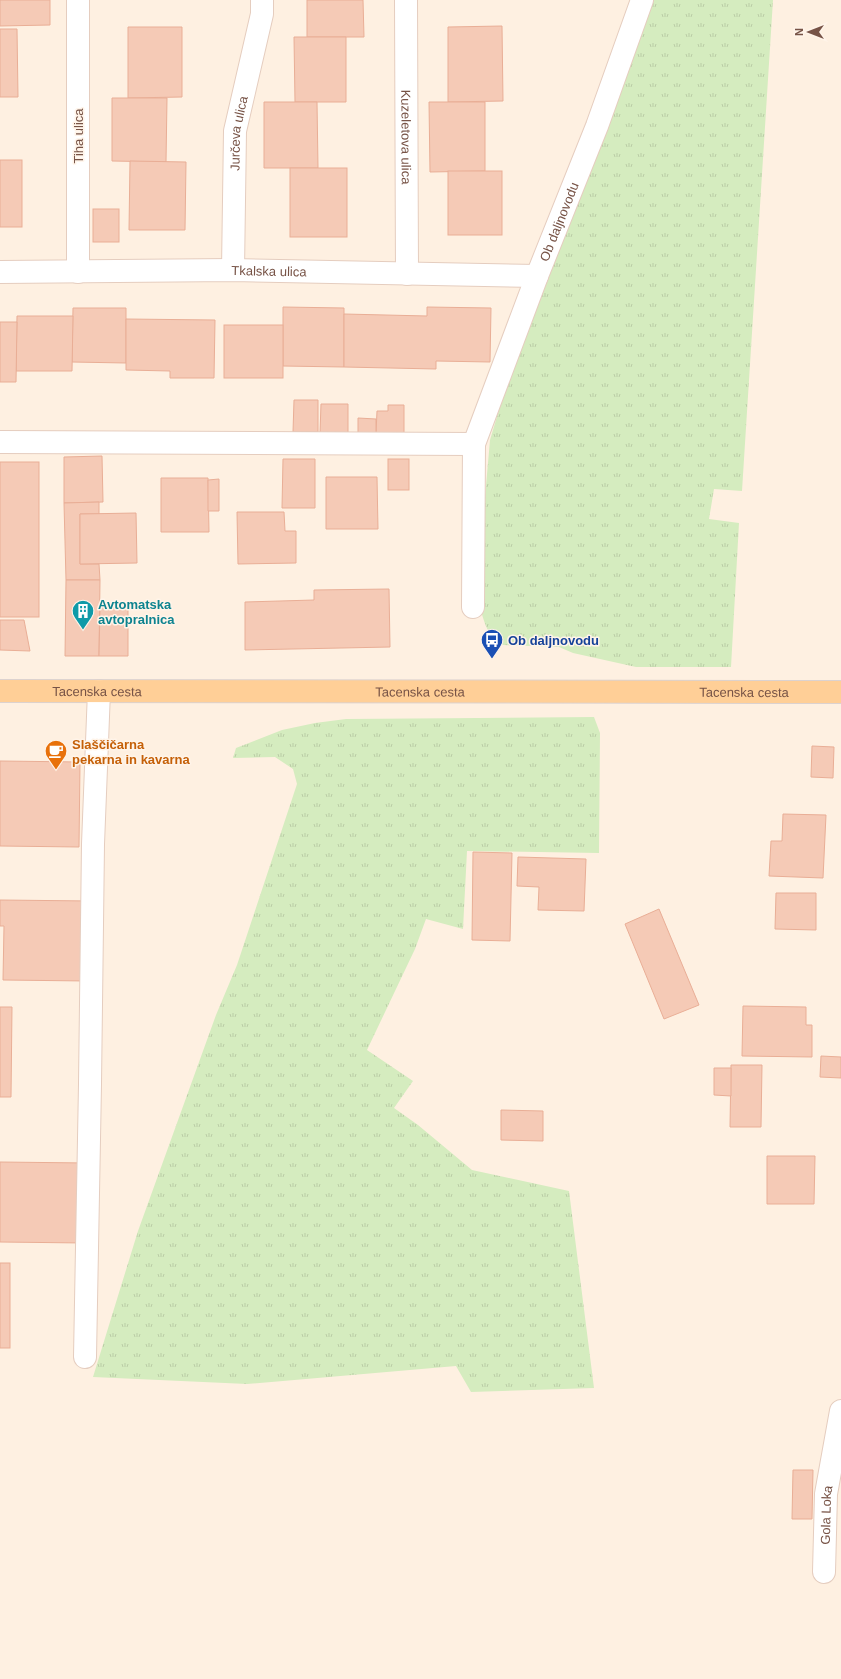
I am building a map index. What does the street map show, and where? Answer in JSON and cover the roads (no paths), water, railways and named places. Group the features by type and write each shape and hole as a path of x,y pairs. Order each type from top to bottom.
{"main road":[{"name":"Tacenska cesta","path":"0,690 841,692"}],"street":[{"name":"Tiha ulica","path":"78,0 78,272"},
{"name":"Jurčeva ulica","path":"233,270 235,131 262,14 262,0"},
{"name":"Kuzeletova ulica","path":"406,0 407,274"},
{"name":"Ob daljnovodu","path":"474,444 537,276 597,126 642,0"},
{"name":"Tkalska ulica","path":"0,272 233,270 537,276"},
{"path":"0,442 474,444 473,607"},
{"path":"85,1358 90,1092 92,844 99,691"},
{"name":"Gola Loka","path":"824,1572 826,1494 841,1411"}],"place":[{"name":"Avtomatska avtopralnica","path":"83,630"},
{"name":"Ob daljnovodu","path":"492,660"},
{"name":"Slaščičarna pekarna in kavarna","path":"56,770"}]}
